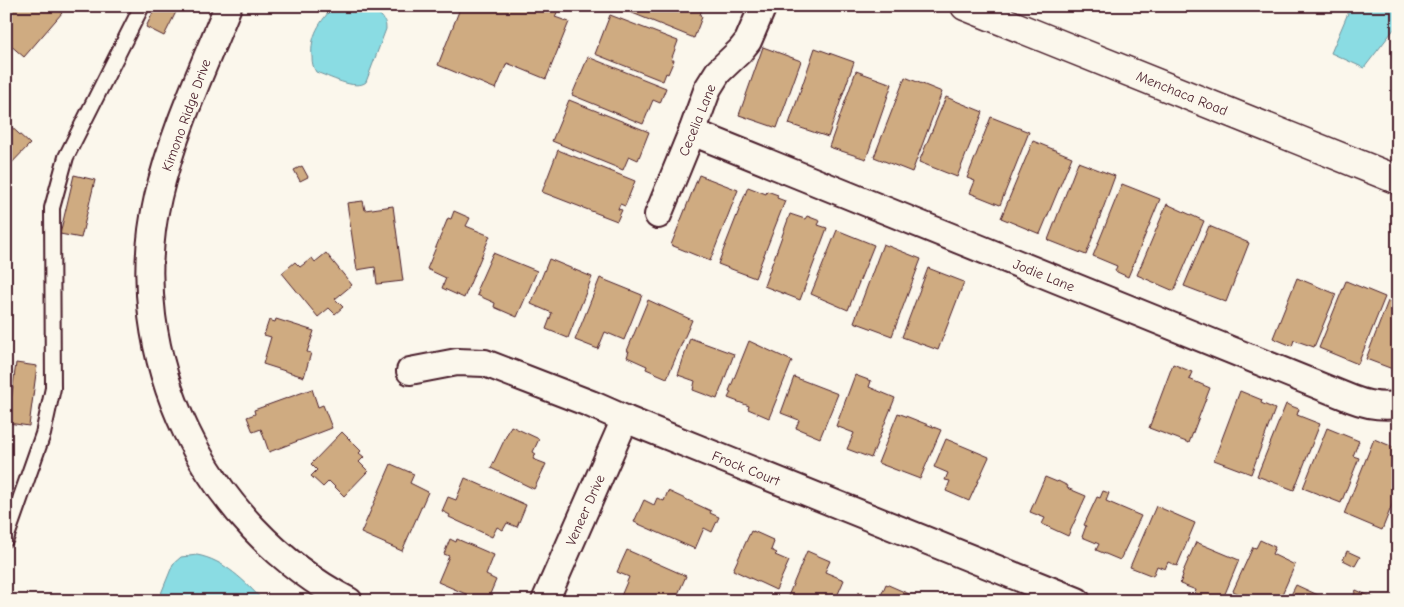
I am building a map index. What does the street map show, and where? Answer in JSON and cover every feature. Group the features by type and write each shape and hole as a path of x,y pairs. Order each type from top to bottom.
{"main road":[{"name":"Menchaca Road","path":"965,6 1398,180"}],"street":[{"name":"Kimono Ridge Drive","path":"228,6 169,154 157,199 150,250 150,284 157,343 163,370 177,412 195,451 218,487 245,521 271,547 296,568 331,592 349,601"},
{"name":"Cecelia Lane","path":"658,215 708,88 718,72 748,41 763,6"},
{"name":"Jodie Lane","path":"692,132 1367,405 1398,404"},
{"name":"Frock Court","path":"410,371 457,362 485,363 1077,601"},
{"name":"Veneer Drive","path":"545,601 625,419"}],"lane":[{"path":"6,539 44,434 52,388 52,208 66,157 142,6"}],"water":[{"path":"334,6 367,9 381,16 385,21 386,29 366,82 361,84 349,84 334,79 316,72 313,67 312,49 314,35 320,23"},
{"path":"1351,6 1398,6 1398,24 1364,68 1331,53"},
{"path":"197,555 225,566 249,586 263,601 158,601 173,564 181,557"}],"building":[{"path":"6,6 54,6 62,13 24,57 9,44 6,47"},
{"path":"156,6 179,6 164,36 146,27"},
{"path":"461,6 528,6 537,10 538,6 548,6 558,10 555,17 569,22 546,79 507,63 496,89 438,65"},
{"path":"615,6 703,6 700,15 702,17 694,38"},
{"path":"610,15 678,41 671,60 674,60 663,81 595,54"},
{"path":"763,47 801,61 777,128 739,115"},
{"path":"815,48 854,62 828,137 789,124"},
{"path":"588,57 666,88 660,103 653,100 643,124 572,95"},
{"path":"856,71 892,84 866,159 829,147"},
{"path":"905,77 942,92 912,172 874,157"},
{"path":"946,97 983,112 957,177 919,162"},
{"path":"569,100 649,132 638,160 629,156 623,170 552,141"},
{"path":"991,117 1029,132 1000,205 970,193 975,181 967,178"},
{"path":"6,122 30,144 6,169"},
{"path":"1033,141 1072,157 1040,234 1001,218"},
{"path":"558,150 635,181 625,206 620,204 618,209 622,210 617,221 542,192"},
{"path":"1078,162 1115,176 1086,255 1048,240"},
{"path":"302,166 308,177 300,181 294,170"},
{"path":"74,175 95,180 81,238 60,234"},
{"path":"699,175 738,190 710,261 671,245"},
{"path":"1122,184 1160,199 1128,277 1115,271 1117,266 1093,256"},
{"path":"748,187 766,194 767,191 778,195 777,198 785,201 755,278 718,264"},
{"path":"363,201 365,210 393,206 403,281 377,284 375,267 357,270 347,203"},
{"path":"1167,204 1204,221 1174,291 1137,275"},
{"path":"454,211 470,218 466,226 490,236 464,298 442,288 446,278 427,269 448,218 451,219"},
{"path":"790,214 805,219 807,216 820,221 818,225 827,228 800,300 764,286"},
{"path":"1209,226 1249,243 1226,302 1184,286"},
{"path":"837,230 874,245 848,310 811,294"},
{"path":"883,244 921,259 892,336 854,322"},
{"path":"326,253 352,285 335,299 343,307 335,314 329,308 318,317 282,273 295,262 300,267 312,258 315,262"},
{"path":"493,253 537,271 517,317 494,307 495,303 477,295 479,290 477,289"},
{"path":"549,259 592,277 568,338 546,329 552,313 531,304"},
{"path":"928,268 964,282 938,350 902,337"},
{"path":"600,278 642,295 624,340 605,332 598,349 575,340"},
{"path":"1297,278 1336,294 1314,347 1294,340 1292,346 1273,338"},
{"path":"1346,281 1385,297 1358,364 1319,348"},
{"path":"648,300 692,320 667,378 646,369 647,366 627,357 629,351 627,351"},
{"path":"1388,301 1398,305 1398,371 1366,359"},
{"path":"276,319 314,331 307,352 311,353 304,377 263,364 271,337 264,335 269,320 275,322"},
{"path":"690,338 734,354 717,399 693,390 695,381 678,375"},
{"path":"749,341 792,361 769,418 748,409 749,406 728,398"},
{"path":"16,363 37,366 29,426 8,423"},
{"path":"1173,364 1192,372 1189,379 1210,388 1189,443 1149,428"},
{"path":"855,375 871,381 869,387 895,398 871,458 847,449 854,433 836,426"},
{"path":"794,377 838,394 820,438 796,428 799,420 781,413"},
{"path":"312,389 318,407 323,405 332,428 269,452 261,429 253,432 247,417 255,414 254,410"},
{"path":"1240,391 1262,400 1261,403 1275,409 1251,474 1214,460"},
{"path":"1286,404 1299,409 1297,415 1320,424 1294,490 1257,476"},
{"path":"898,413 941,430 920,479 878,463"},
{"path":"511,426 539,439 533,452 536,454 533,459 546,464 534,489 491,468"},
{"path":"1327,428 1359,441 1353,456 1359,458 1341,503 1303,488"},
{"path":"342,432 361,451 359,453 364,457 359,462 368,471 344,496 329,481 323,487 311,476 317,470 311,464"},
{"path":"946,439 989,457 969,501 946,491 950,481 945,480 948,473 934,467"},
{"path":"1374,439 1398,449 1398,490 1382,530 1344,514"},
{"path":"391,464 414,474 410,483 428,492 402,551 361,533"},
{"path":"1045,477 1058,481 1068,486 1067,488 1086,496 1068,536 1042,524 1045,518 1030,512"},
{"path":"465,478 526,505 517,527 507,523 503,530 497,527 492,537 449,517 450,515 442,511 448,497 456,500"},
{"path":"668,491 711,511 710,513 719,517 712,532 704,528 695,549 634,522 644,500 654,505 657,498 664,501"},
{"path":"1103,491 1109,493 1106,501 1141,516 1120,560 1096,550 1099,544 1082,537 1086,526 1084,525 1097,497 1100,498"},
{"path":"1156,506 1195,523 1177,566 1168,562 1165,569 1157,566 1153,576 1130,567"},
{"path":"751,531 773,540 771,550 777,553 775,555 789,561 776,590 733,570"},
{"path":"450,539 456,542 457,539 494,555 486,575 496,580 487,601 482,601 438,582 449,556 444,554"},
{"path":"1260,540 1275,547 1272,554 1295,565 1279,601 1252,601 1233,591 1253,547 1256,548"},
{"path":"1196,542 1239,560 1222,601 1213,601 1195,593 1196,590 1180,584 1182,574"},
{"path":"627,550 686,576 675,601 632,601 621,596 629,577 617,572"},
{"path":"807,551 830,561 825,572 844,580 835,601 786,601"},
{"path":"1347,551 1360,557 1355,566 1343,560"},
{"path":"886,584 909,594 907,601 856,601 859,592 879,600"},
{"path":"1296,585 1331,601 1288,601"},
{"path":"1356,590 1380,601 1351,601"}]}
